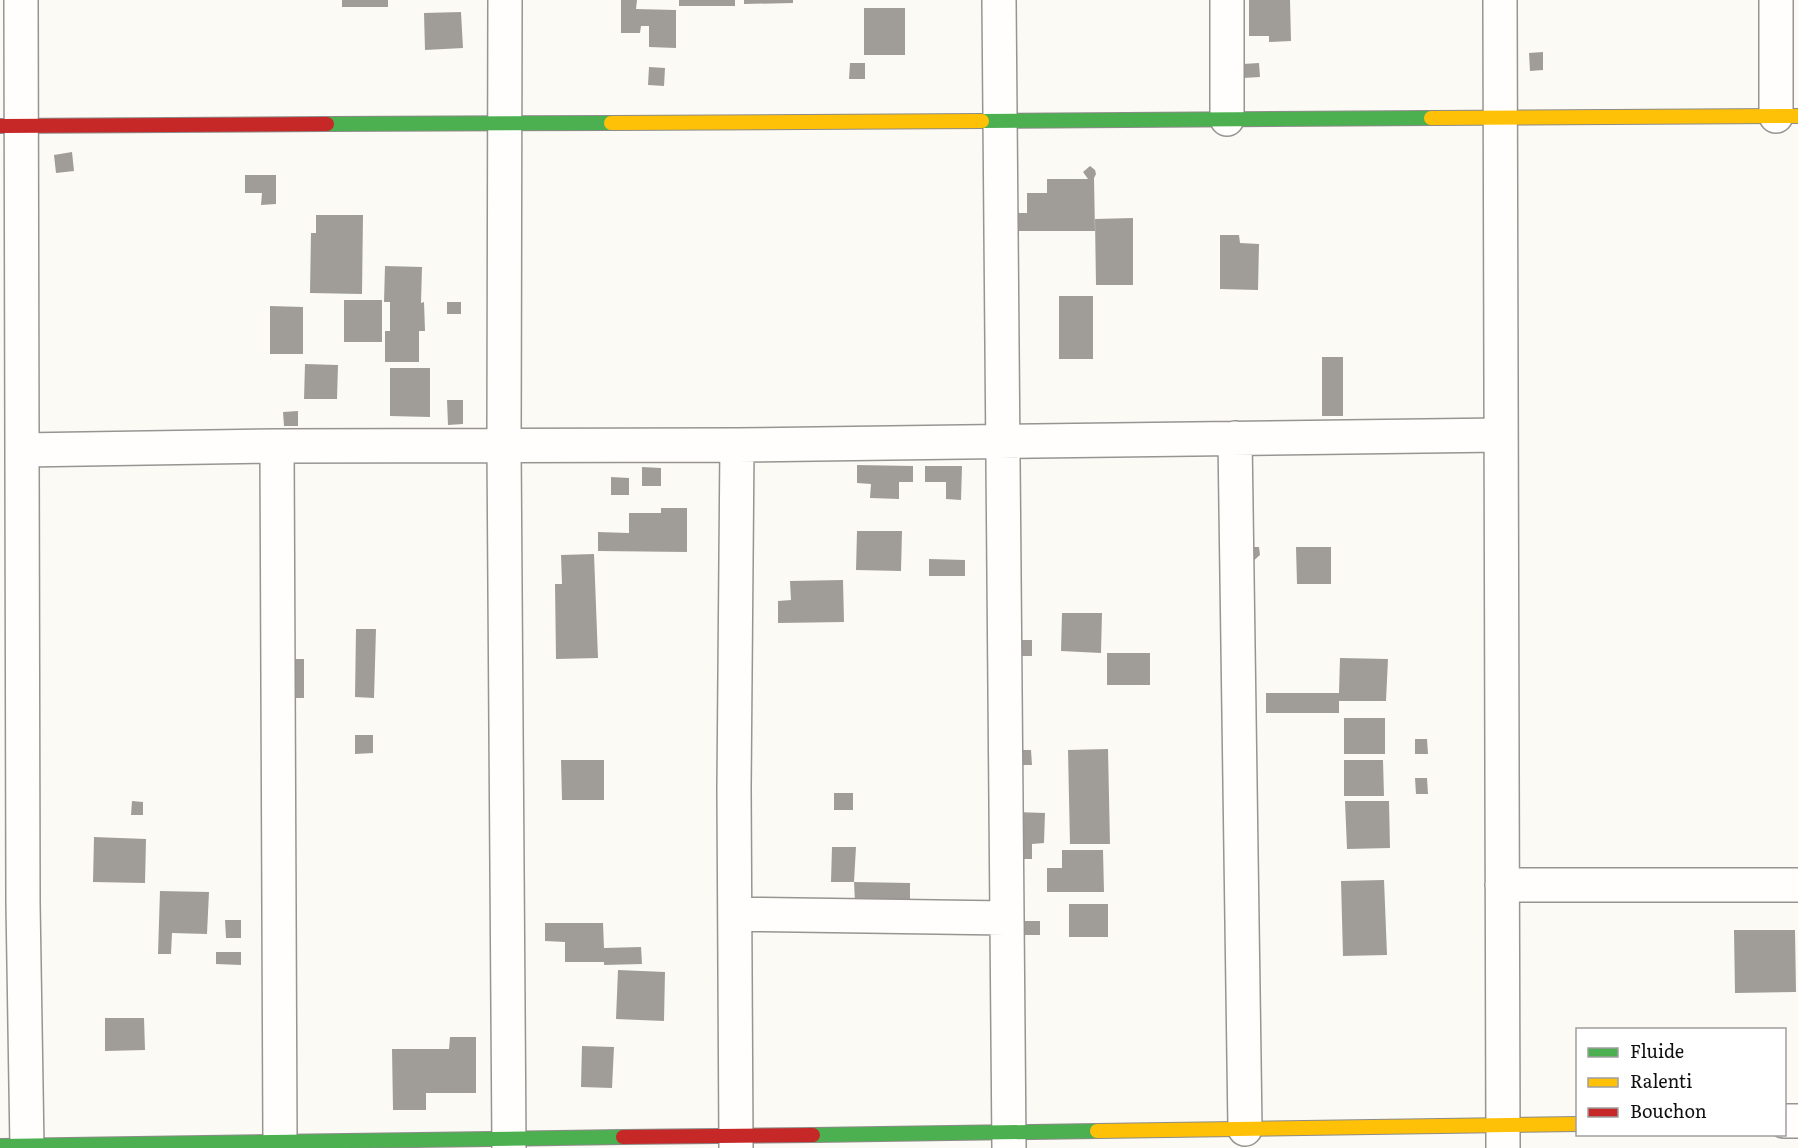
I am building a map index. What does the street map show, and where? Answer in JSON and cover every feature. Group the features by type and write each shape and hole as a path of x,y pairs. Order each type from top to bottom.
{"street":[{"path":"21,0 10,126 22,450 11,903 18,1147 280,1142 509,1144 1009,1140 1245,1129 1502,1137 1576,1124"},
{"path":"505,0 504,446 509,1144"},
{"path":"999,0 1005,441 1009,1140"},
{"path":"1227,0 1227,119"},
{"path":"1500,0 1502,1137"},
{"path":"10,126 1787,116 1776,0"},
{"path":"22,450 277,446 737,445 1501,435"},
{"path":"1235,438 1245,1129"},
{"path":"736,1142 737,445"},
{"path":"277,446 280,1142"},
{"path":"1502,885 1798,885"},
{"path":"735,914 1006,918"}],"building":[{"path":"342,0 388,0 388,7 342,7"},
{"path":"621,0 637,0 636,9 676,10 676,48 649,47 649,26 641,26 640,33 621,33"},
{"path":"679,0 735,0 735,6 679,6"},
{"path":"744,0 793,0 793,3 744,4"},
{"path":"1249,0 1290,0 1291,41 1269,42 1269,36 1249,36"},
{"path":"864,8 905,8 905,55 864,55"},
{"path":"461,12 463,48 425,50 424,13"},
{"path":"1543,52 1543,70 1530,71 1529,53"},
{"path":"850,63 865,63 865,79 849,79"},
{"path":"1259,63 1260,77 1243,78 1243,64"},
{"path":"649,67 665,68 664,86 648,85"},
{"path":"72,152 74,171 56,173 54,155"},
{"path":"1090,166 1096,174 1094,178 1095,231 1010,231 1010,213 1027,213 1027,193 1047,193 1047,179 1088,179 1083,172"},
{"path":"245,175 276,175 276,204 261,205 262,193 245,193"},
{"path":"316,215 363,215 362,294 310,293 311,233 316,233"},
{"path":"1133,218 1133,285 1096,285 1095,219"},
{"path":"1220,235 1239,235 1240,243 1259,244 1258,290 1220,289"},
{"path":"385,266 422,267 421,303 424,302 425,331 419,331 419,362 385,362 385,331 390,331 390,302 384,302"},
{"path":"1059,296 1093,296 1093,359 1059,359"},
{"path":"344,300 382,300 382,342 344,342"},
{"path":"447,302 461,302 461,314 447,314"},
{"path":"270,306 303,307 303,354 270,354"},
{"path":"1322,357 1343,357 1343,416 1322,416"},
{"path":"305,364 338,365 337,399 304,399"},
{"path":"390,368 430,368 430,417 390,416"},
{"path":"447,400 463,400 463,424 448,425"},
{"path":"298,411 298,426 284,426 283,412"},
{"path":"857,465 913,466 913,482 899,482 899,499 870,498 871,484 857,483"},
{"path":"925,466 962,466 961,500 946,499 946,482 925,482"},
{"path":"642,467 661,468 661,486 642,486"},
{"path":"611,477 629,478 629,495 611,495"},
{"path":"661,508 687,508 687,552 598,551 598,532 629,533 629,513 661,513"},
{"path":"857,531 902,531 901,571 856,570"},
{"path":"1241,547 1259,547 1260,555 1250,564"},
{"path":"1296,547 1331,547 1331,584 1297,584"},
{"path":"594,554 598,658 556,659 555,584 562,584 561,555"},
{"path":"929,559 965,560 965,576 929,576"},
{"path":"843,580 844,622 778,623 778,601 791,600 790,581"},
{"path":"1062,613 1102,613 1101,653 1061,651"},
{"path":"356,629 376,629 374,698 355,697"},
{"path":"1014,640 1032,640 1032,656 1013,656"},
{"path":"1107,653 1150,653 1150,685 1107,685"},
{"path":"1340,658 1388,659 1386,701 1339,701 1339,713 1266,713 1266,693 1339,693"},
{"path":"283,659 304,659 304,698 283,698"},
{"path":"1344,718 1385,718 1385,754 1344,754"},
{"path":"355,735 373,735 373,753 355,754"},
{"path":"1415,739 1427,739 1428,754 1415,754"},
{"path":"1108,749 1110,844 1070,844 1068,750"},
{"path":"1011,750 1031,750 1032,765 1011,765"},
{"path":"561,760 604,760 604,800 562,800"},
{"path":"1344,760 1383,760 1384,796 1344,796"},
{"path":"1415,778 1427,778 1428,794 1416,794"},
{"path":"834,793 853,793 853,810 834,810"},
{"path":"132,801 143,802 143,815 131,815"},
{"path":"1345,801 1389,801 1390,848 1347,849"},
{"path":"1014,812 1045,813 1044,843 1032,844 1032,859 1015,859"},
{"path":"94,837 146,839 145,883 93,882"},
{"path":"832,847 856,847 854,882 831,882"},
{"path":"1062,850 1103,850 1104,892 1047,892 1047,868 1062,868"},
{"path":"1384,880 1387,955 1343,956 1341,881"},
{"path":"854,882 910,883 910,903 855,902"},
{"path":"160,891 209,892 207,934 172,933 171,954 158,954"},
{"path":"1069,904 1108,904 1108,937 1069,937"},
{"path":"225,920 241,920 241,938 226,938"},
{"path":"1024,921 1040,921 1040,935 1024,935"},
{"path":"545,923 603,923 604,948 641,947 642,964 604,965 604,962 565,962 565,942 545,941"},
{"path":"1734,930 1795,930 1796,992 1735,993"},
{"path":"216,952 241,952 241,965 216,964"},
{"path":"618,970 665,972 664,1021 616,1019"},
{"path":"105,1018 144,1018 145,1050 105,1051"},
{"path":"450,1037 476,1037 476,1093 426,1093 426,1110 393,1110 392,1049 449,1049"},
{"path":"582,1046 614,1047 612,1088 581,1087"}],"traffic: fast":[{"path":"982,121 1431,118"},
{"path":"327,124 611,123"},
{"path":"813,1135 1097,1131"},
{"path":"0,1146 623,1137"}],"traffic: slow":[{"path":"1431,118 1798,116"},
{"path":"611,123 982,121"},
{"path":"1097,1131 1576,1124"}],"traffic: jam":[{"path":"0,126 327,124"},
{"path":"623,1137 813,1135"}]}
